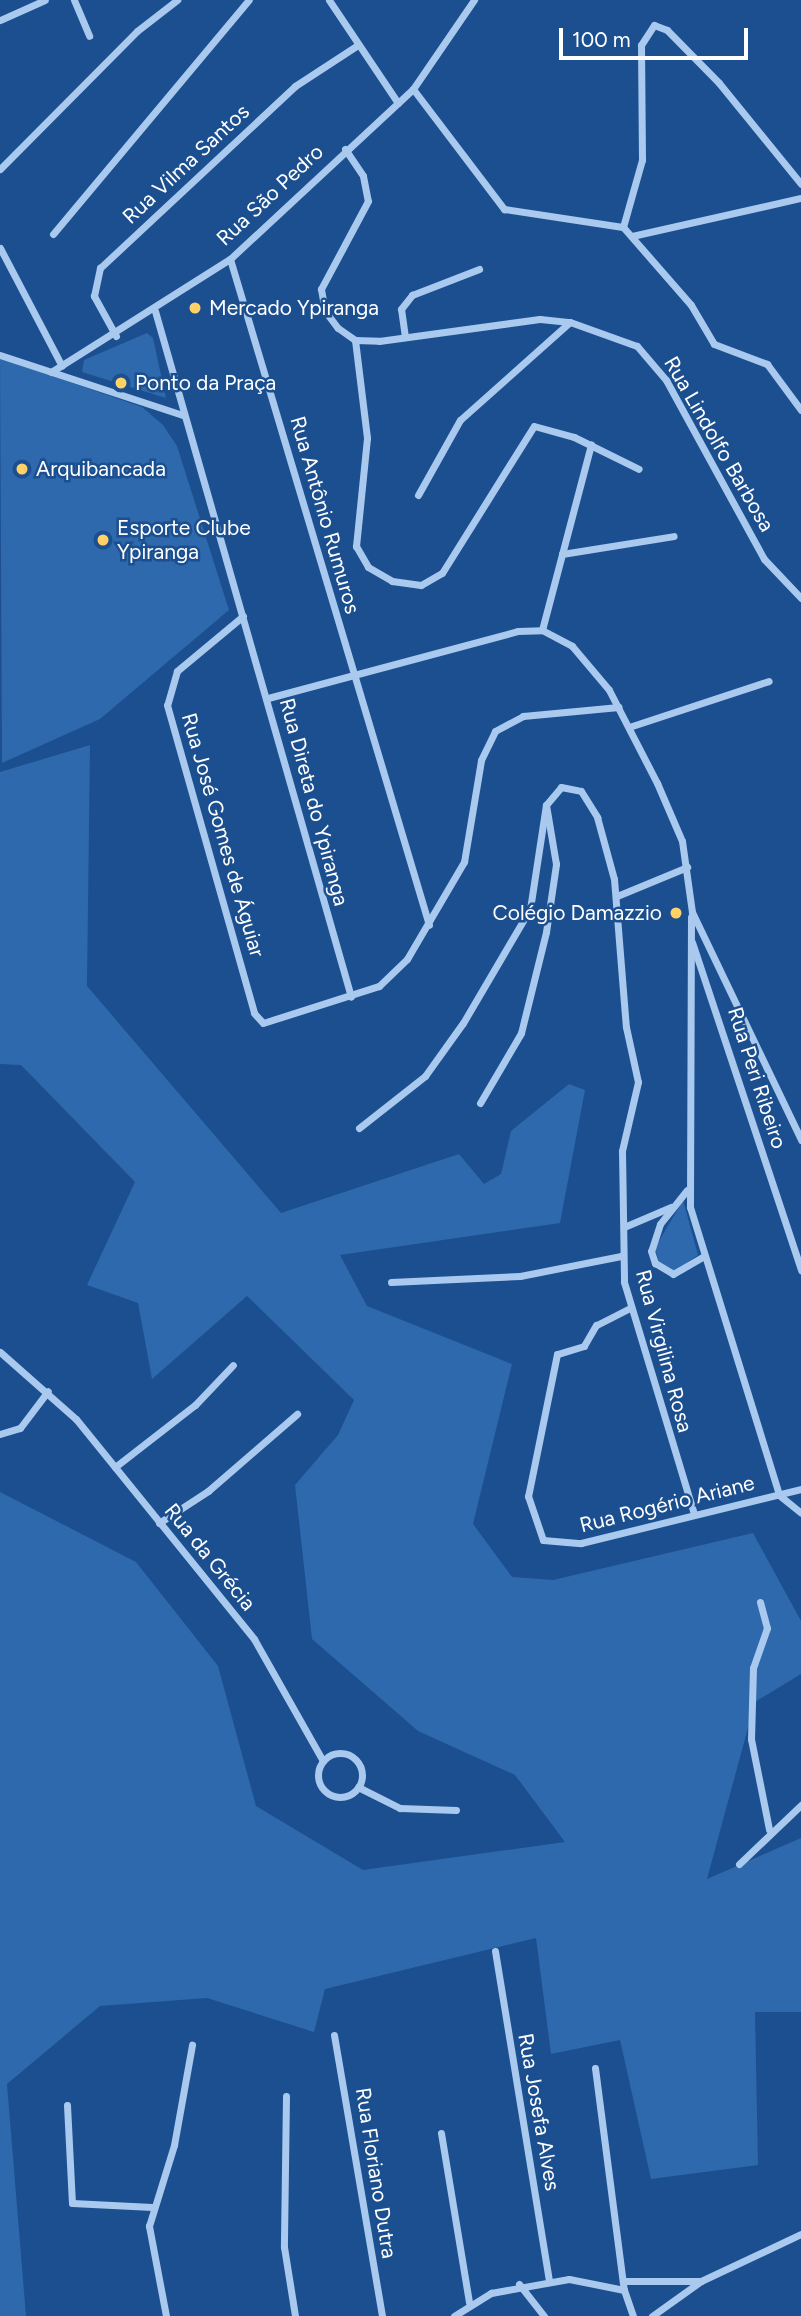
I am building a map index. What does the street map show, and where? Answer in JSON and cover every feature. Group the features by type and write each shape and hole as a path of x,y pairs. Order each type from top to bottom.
{"street":[{"path":"0,20 45,0"},
{"path":"74,0 89,36"},
{"path":"0,169 177,0"},
{"path":"52,234 248,0"},
{"path":"329,0 398,103"},
{"name":"Rua São Pedro","path":"51,372 116,336 230,259 412,89 474,0"},
{"path":"622,227 642,160 641,45 654,25 667,30 719,83 801,184"},
{"name":"Rua Vilma Santos","path":"116,336 94,296 100,268 295,86 358,45"},
{"path":"412,89 504,209 622,227 632,236 714,344 766,364 801,410"},
{"path":"345,149 363,176 368,201 327,273 321,298 331,320 355,340 367,438 355,536 360,557 379,575 421,585 442,573 529,430 547,427 591,444 639,469"},
{"path":"632,236 801,198"},
{"path":"0,248 62,366"},
{"name":"Rua Antônio Rumuros","path":"230,259 429,925"},
{"path":"405,337 401,309 412,295 479,269"},
{"name":"Rua Direta do Ypiranga","path":"155,311 183,415 268,698 351,997"},
{"name":"Rua Lindolfo Barbosa","path":"355,340 405,337 523,318 570,322 625,340 653,360 764,559 801,598"},
{"path":"418,495 460,420 570,322"},
{"path":"0,355 183,415"},
{"path":"541,630 591,444"},
{"path":"562,554 674,536"},
{"name":"Rua José Gomes de Águiar","path":"243,616 177,671 167,705 254,1013 259,1022 269,1022 351,997"},
{"path":"268,698 541,630 586,659 619,707 672,815 687,867 692,912 687,1190 703,1257 779,1495 801,1513"},
{"path":"629,727 769,681"},
{"path":"351,997 388,981 429,925 464,862 481,760 495,731 523,716 619,707"},
{"name":"Rua Virgilina Rosa","path":"545,805 561,787 588,797 617,896 626,1027 638,1082 622,1151 624,1227 621,1256 630,1308 694,1514"},
{"path":"480,1103 521,1032 548,922 556,864 545,805"},
{"path":"359,1128 425,1076 513,940 536,888 545,805"},
{"path":"617,896 687,867"},
{"path":"692,912 800,1136"},
{"name":"Rua Peri Ribeiro","path":"690,938 801,1270"},
{"path":"687,1190 653,1236 655,1264 673,1274 703,1257"},
{"path":"624,1227 673,1207"},
{"path":"391,1282 520,1276 621,1256"},
{"name":"Rua Rogério Ariane","path":"630,1308 596,1325 584,1346 557,1354 528,1496 543,1540 572,1545 801,1489"},
{"name":"Rua da Grécia","path":"0,1352 48,1391 115,1467 254,1639 323,1761"},
{"path":"115,1467 195,1405 233,1365"},
{"path":"0,1434 20,1428 48,1391"},
{"path":"159,1522 208,1491 297,1414"},
{"path":"760,1602 768,1628 753,1668 751,1738 769,1829"},
{"path":"336,1753 350,1756 360,1767 358,1787 347,1796 327,1793 318,1775 323,1761 336,1753"},
{"path":"358,1787 400,1808 456,1810"},
{"path":"739,1864 769,1829 801,1805"},
{"name":"Rua Josefa Alves","path":"495,1951 549,2279"},
{"name":"Rua Floriano Dutra","path":"334,2035 382,2316"},
{"path":"166,2316 149,2249 152,2207 174,2145 192,2045"},
{"path":"595,2068 624,2290 633,2316"},
{"path":"286,2096 284,2246 295,2316"},
{"path":"67,2105 72,2203 152,2207"},
{"path":"440,2133 469,2303"},
{"path":"652,2316 701,2281 801,2234"},
{"path":"454,2316 469,2303 519,2284 549,2279 591,2280 624,2290"},
{"path":"623,2280 701,2281"},
{"path":"519,2284 544,2316"}],"shaded area":[{"path":"147,333 153,338 166,398 82,372 84,360"},
{"name":"Esporte Clube Ypiranga","path":"0,358 142,407 163,425 177,446 229,610 100,719 2,763"},
{"path":"90,745 87,986 281,1213 459,1154 484,1184 501,1174 511,1131 569,1084 585,1090 560,1223 340,1255 367,1306 512,1364 473,1524 512,1577 553,1580 753,1533 801,1621 801,1674 755,1702 707,1879 801,1838 801,2012 755,2012 758,2165 651,2179 620,2040 551,2054 536,1938 325,1989 314,2032 207,1998 100,2006 7,2084 26,2316 0,2316 0,1492 136,1562 218,1666 256,1806 363,1870 565,1842 515,1775 418,1731 312,1639 295,1485 338,1435 354,1400 247,1296 152,1379 138,1303 87,1285 135,1182 21,1065 0,1064 0,772"},
{"path":"683,1200 698,1255 675,1271 659,1263 655,1248"}],"place":[{"name":"Mercado Ypiranga","path":"195,308"},
{"name":"Ponto da Praça","path":"121,383"},
{"name":"Arquibancada","path":"22,469"},
{"name":"Esporte Clube Ypiranga","path":"103,540"},
{"name":"Colégio Damazzio","path":"676,913"}]}
